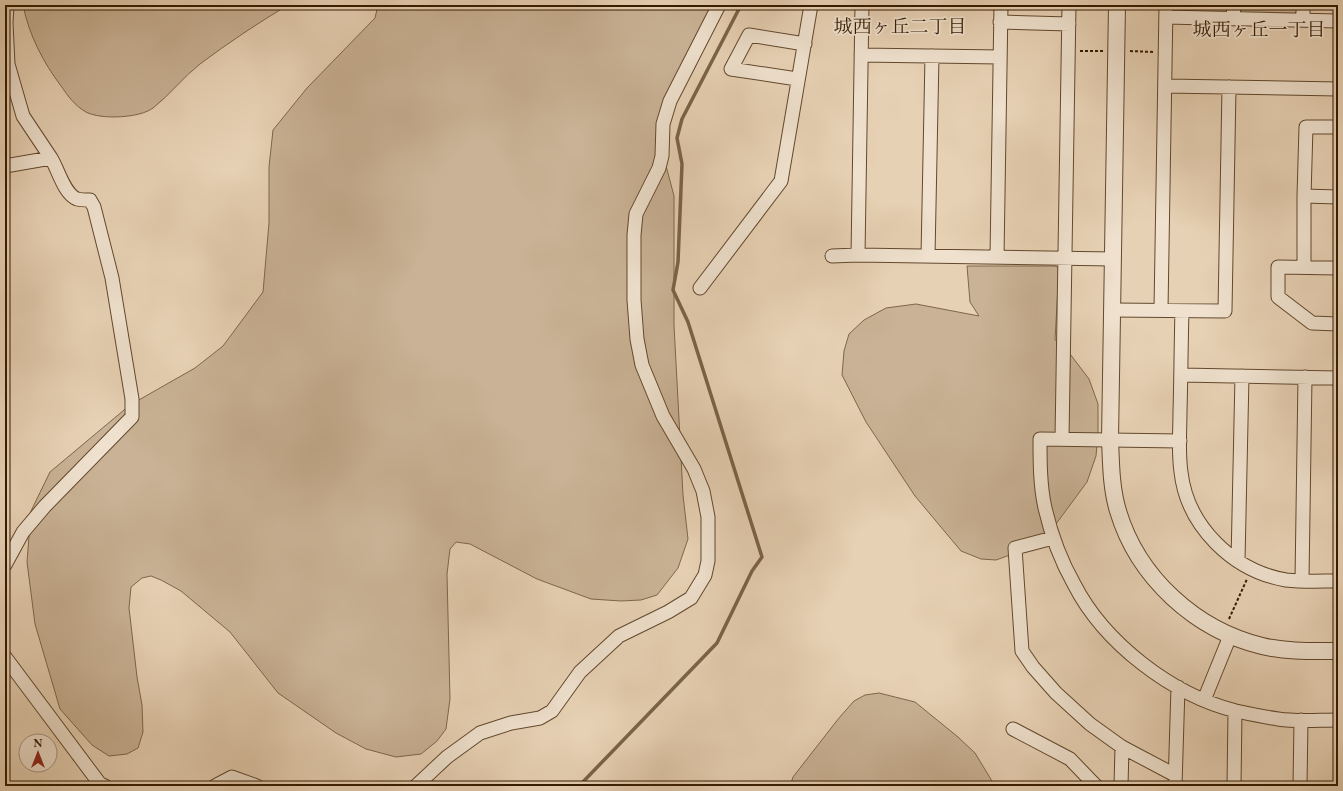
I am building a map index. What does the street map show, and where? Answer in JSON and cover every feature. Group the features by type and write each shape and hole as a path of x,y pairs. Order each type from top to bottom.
{"street":[{"path":"5,565 28,527 45,506 132,417 132,399 112,278 94,207 90,200 78,199 71,196 51,158 41,146 23,116 8,64 6,23 7,5"},
{"path":"416,786 447,757 480,733 511,723 540,718 552,711 580,672 618,636 668,612 690,598 705,575 708,561 708,517 703,491 694,469 663,416 642,365 637,339 634,300 634,235 636,214 659,168 662,156 663,124 670,101 719,5"},
{"path":"700,288 781,181 797,79 811,5"},
{"path":"858,255 862,5"},
{"path":"997,257 1001,5"},
{"path":"1062,439 1069,5"},
{"path":"1117,5 1110,439 1111,466 1118,511 1127,536 1137,555 1151,575 1168,594 1203,622 1226,634 1263,646 1291,650 1338,651"},
{"path":"1233,19 1234,5"},
{"path":"1303,5 1303,20"},
{"path":"1161,310 1166,11 1233,19 1338,21"},
{"path":"1000,22 1069,24"},
{"path":"797,79 731,68 749,35 804,44"},
{"path":"861,55 1000,57"},
{"path":"928,256 932,56"},
{"path":"1165,86 1338,89"},
{"path":"1112,310 1225,311 1229,87"},
{"path":"1304,267 1306,127 1338,127"},
{"path":"5,166 51,158"},
{"path":"1304,196 1338,197"},
{"path":"832,256 858,255 1113,259"},
{"path":"1338,268 1278,267 1278,297 1312,323 1338,324"},
{"path":"1182,311 1181,472 1185,492 1198,522 1223,550 1252,570 1287,580 1338,581"},
{"path":"1181,375 1338,378"},
{"path":"1238,561 1242,376"},
{"path":"1302,580 1305,377"},
{"path":"1180,440 1040,439 1040,465 1045,507 1053,538 1074,585 1096,618 1123,648 1157,675 1178,687 1204,700 1235,711 1278,719 1338,720"},
{"path":"1053,538 1015,548 1022,651 1033,667 1056,693 1090,724 1122,747 1175,780"},
{"path":"1204,700 1226,634"},
{"path":"5,657 100,784 105,786"},
{"path":"1175,780 1178,687"},
{"path":"1234,786 1235,711"},
{"path":"1300,786 1301,720"},
{"path":"1013,729 1070,759 1096,786"},
{"path":"1121,786 1122,747"},
{"path":"215,786 232,777 257,786"}],"path":[{"path":"1226,634 1252,570"}],"shaded area":[{"path":"23,5 288,5 243,33 200,64 153,108 130,116 110,117 93,115 86,112 78,107 69,97 54,77 38,48 29,27"},
{"path":"378,5 716,5 660,143 674,196 674,325 683,495 688,539 678,568 657,595 641,600 621,601 591,599 537,579 470,544 456,542 450,549 447,574 450,699 446,729 437,741 421,754 396,757 366,749 336,733 278,693 230,632 181,591 151,576 142,578 131,587 129,608 137,677 142,705 143,732 138,748 127,754 109,756 92,745 60,709 35,624 27,562 31,511 50,472 130,405 195,368 223,346 263,292 269,223 269,167 273,130 307,88 375,18"},
{"path":"1240,5 1297,5 1297,11 1294,14 1243,13 1240,10"},
{"path":"967,266 1055,266 1059,268 1055,340 1064,346 1089,379 1098,404 1096,456 1087,482 1053,528 1010,555 996,560 981,559 961,551 915,496 866,422 842,375 844,351 849,334 864,320 886,308 916,304 979,316 970,302"},
{"path":"879,693 915,702 975,753 995,786 790,786 793,777 854,701 865,695"}],"waterway":[{"path":"579,786 717,643 752,571 762,557 688,322 673,290 678,262 682,164 677,138 682,119 741,5"}],"district":[{"name":"城西ヶ丘二丁目","path":"900,26"},
{"name":"城西ヶ丘一丁目","path":"1259,29"}]}
